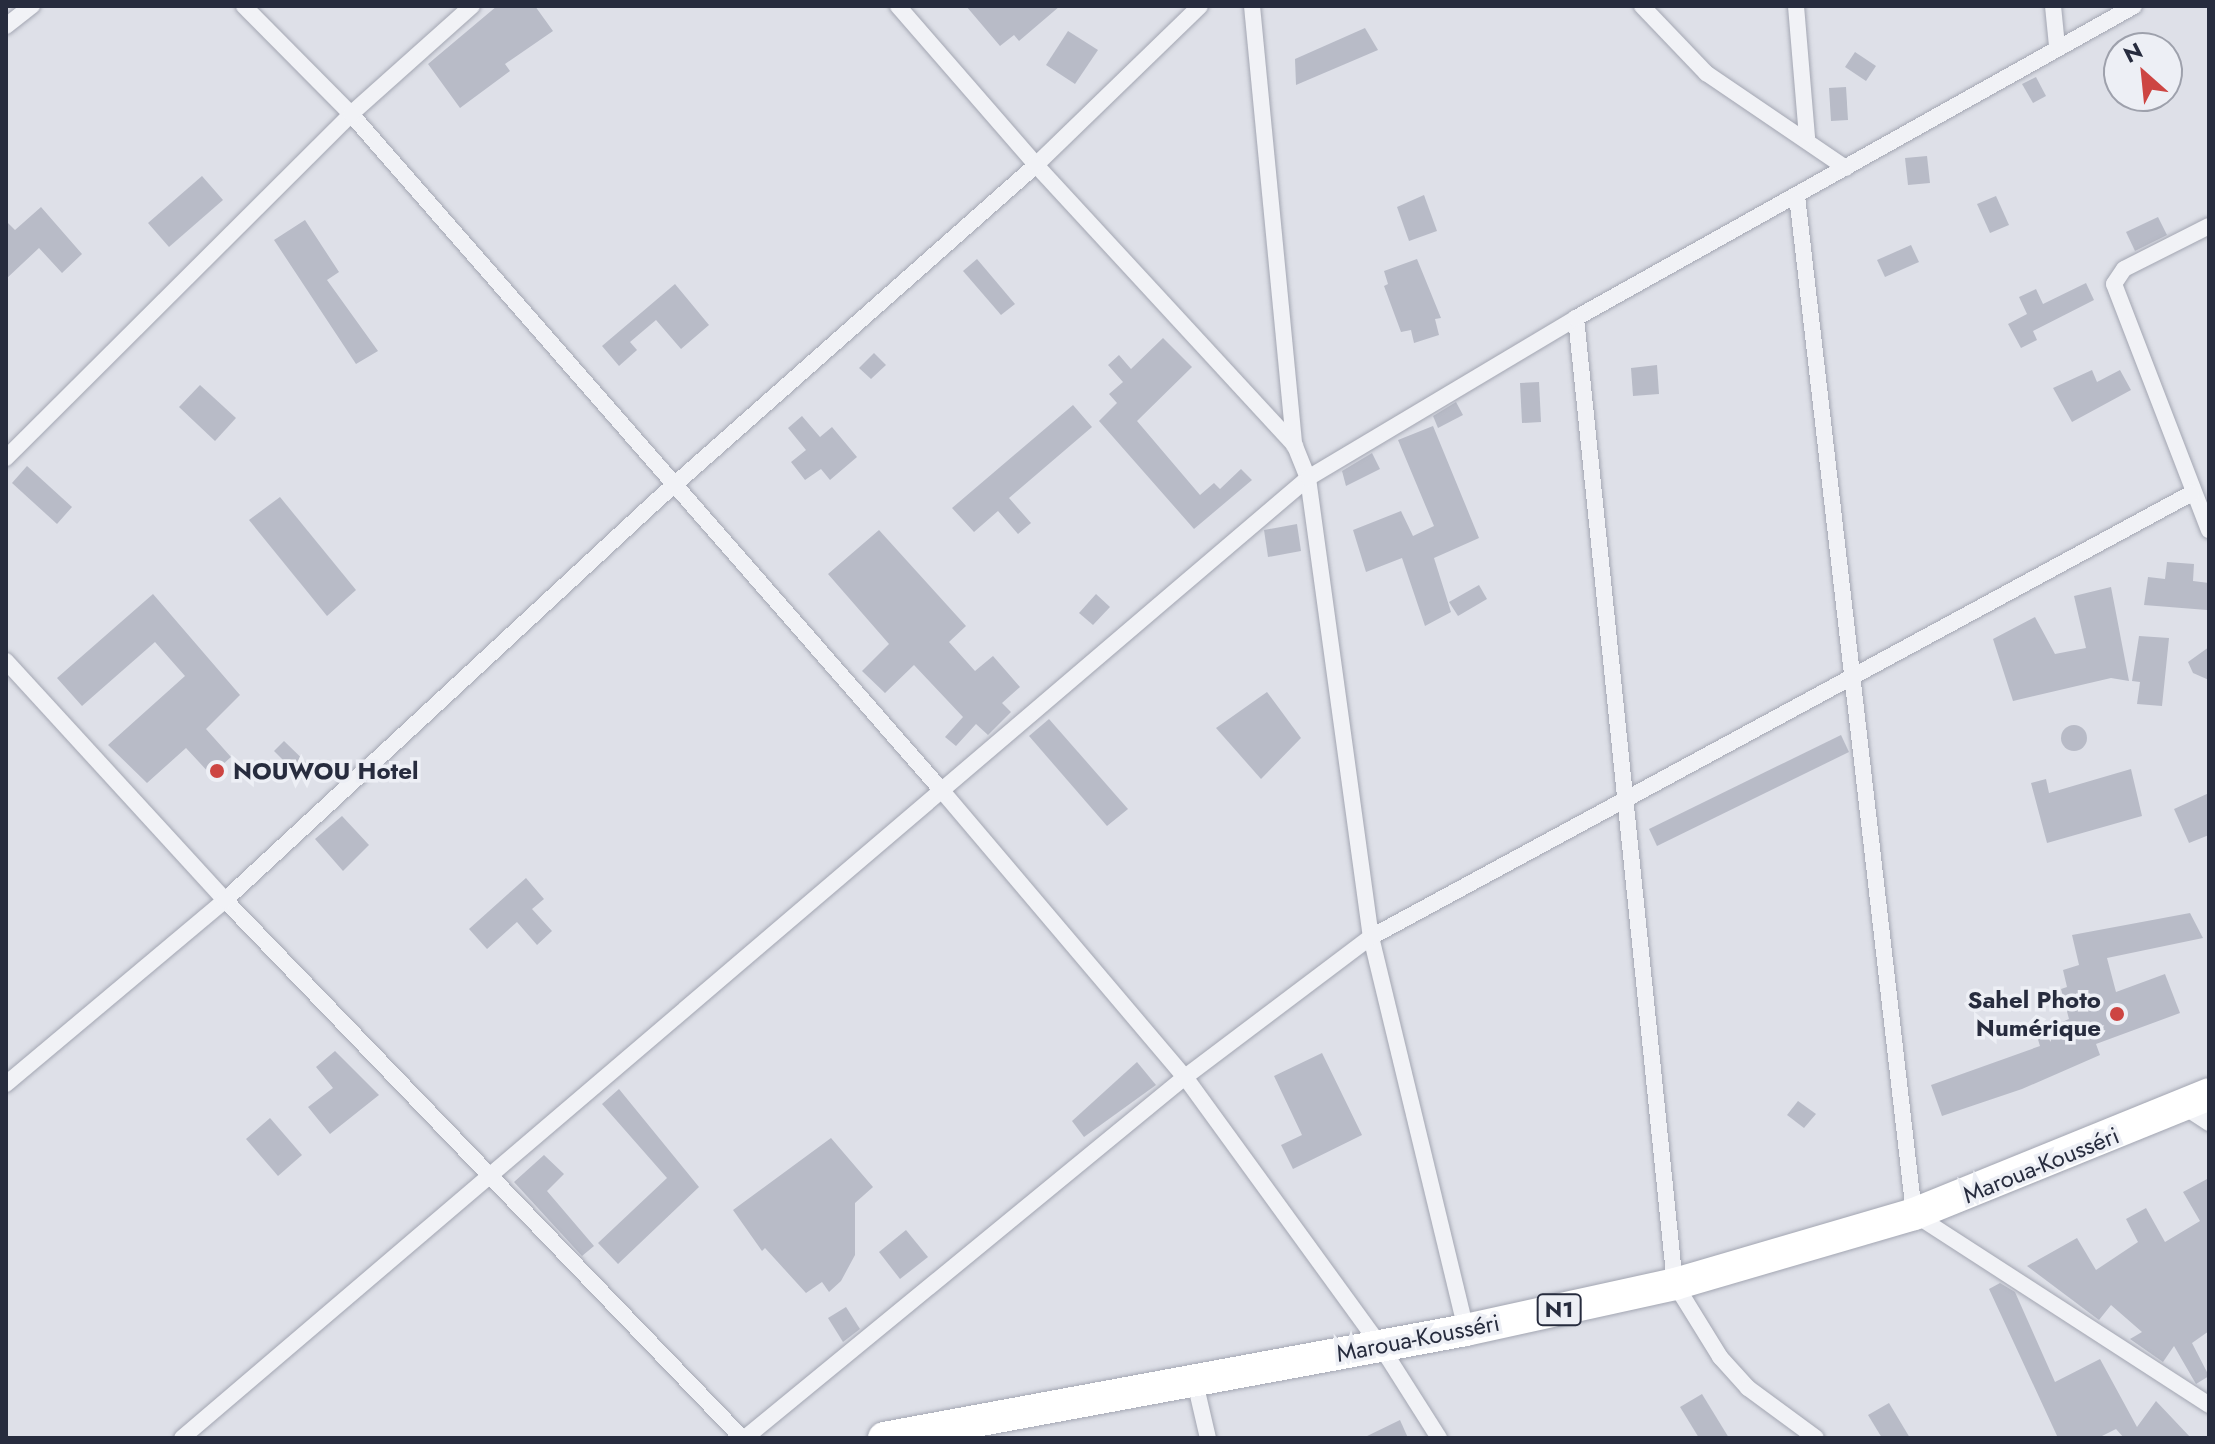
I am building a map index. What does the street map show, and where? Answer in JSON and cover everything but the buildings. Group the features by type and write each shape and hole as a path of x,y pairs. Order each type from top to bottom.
{"highway":[{"name":"Maroua-Kousséri","path":"884,1438 1194,1378 1466,1330 1675,1284 1914,1214 2200,1108"}],"street":[{"path":"6,26 32,6"},
{"path":"244,6 351,114 672,486 943,792 1185,1077 1380,1345 1439,1438"},
{"path":"6,458 351,114 472,6"},
{"path":"898,6 1036,165 1295,446"},
{"path":"6,1084 225,900 672,486 1036,165 1200,6"},
{"path":"1252,6 1295,446 1308,478 1371,937 1466,1330"},
{"path":"1642,6 1706,73 1807,138 1846,168"},
{"path":"1796,6 1807,138"},
{"path":"2053,6 2057,46"},
{"path":"182,1438 1308,478 1576,318 1797,196 2057,46 2134,6"},
{"path":"1797,196 1855,673 1914,1214 2209,1405"},
{"path":"2209,226 2124,269 2114,284 2192,493 2209,530"},
{"path":"1576,318 1675,1284 1720,1357 1748,1388 1816,1438"},
{"path":"6,661 225,900 744,1438 1185,1077 1371,937 2192,493"},
{"path":"1194,1378 1208,1438"}],"place":[{"name":"NOUWOU Hotel","path":"217,771"},
{"name":"Sahel Photo Numérique","path":"2117,1014"}]}
